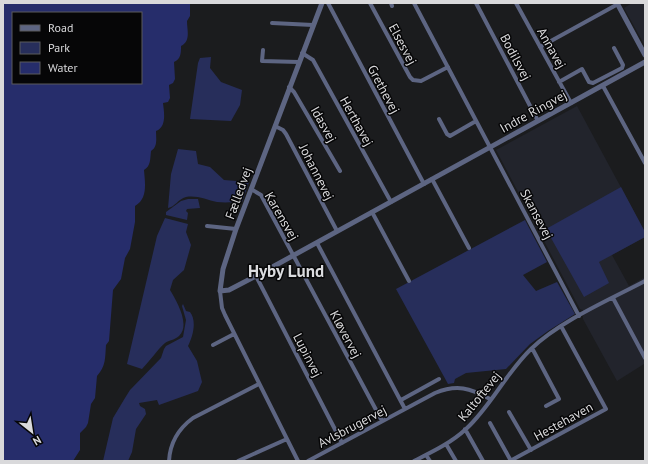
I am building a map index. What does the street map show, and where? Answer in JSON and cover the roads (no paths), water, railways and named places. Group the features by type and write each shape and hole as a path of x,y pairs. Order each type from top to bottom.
{"street":[{"name":"Fælledvej","path":"298,461 222,308 220,291 223,269 236,229 322,3"},
{"name":"Grethevej","path":"328,3 424,184"},
{"name":"Elsesvej","path":"370,3 410,78 421,81 448,67"},
{"name":"Skansevej","path":"414,3 579,316"},
{"name":"Bodilsvej","path":"476,3 538,121"},
{"name":"Annavej","path":"516,3 571,103"},
{"path":"540,47 619,4 645,55"},
{"path":"272,23 313,24"},
{"path":"559,82 582,69 589,82 593,83 622,68 623,65 614,48"},
{"path":"263,50 262,61 299,62"},
{"name":"Herthavej","path":"302,53 313,60 390,202"},
{"name":"Indre Ringvej","path":"220,291 229,290 256,276 645,62"},
{"path":"603,86 645,163"},
{"name":"Idasvej","path":"289,87 294,92 340,171"},
{"path":"439,119 447,134 450,136 476,121"},
{"name":"Johannevej","path":"275,126 283,130 286,134 337,232"},
{"path":"432,179 469,248"},
{"name":"Karensvej","path":"251,189 261,195 293,256"},
{"path":"372,212 409,281"},
{"path":"207,226 236,229"},
{"name":"Avlsbrugervej","path":"317,243 405,409"},
{"name":"Kløvervej","path":"293,256 382,421"},
{"name":"Lupinvej","path":"256,276 342,443"},
{"name":"Kaltoftevej","path":"414,461 446,444 465,429 520,360 532,348 561,326 645,281"},
{"path":"613,298 645,358"},
{"name":"Hestehaven","path":"510,461 606,409 561,326"},
{"path":"213,345 234,334"},
{"path":"532,348 559,399 546,406"},
{"name":"Avlsbrugervej","path":"401,400 439,379"},
{"path":"169,461 173,442 184,425 193,418 259,384"},
{"name":"Avlsbrugervej","path":"308,461 435,393 449,388 471,389 490,399"},
{"path":"509,412 531,450"},
{"path":"490,423 510,461"},
{"path":"465,429 483,461"},
{"path":"238,461 287,438"},
{"path":"446,444 456,461"},
{"path":"426,455 430,461"}],"water":[{"path":"3,3 190,3 190,16 187,21 187,38 181,46 181,53 179,57 174,62 175,79 173,83 169,85 170,98 168,102 163,103 163,123 160,129 156,131 156,145 151,151 149,164 144,170 144,195 135,206 135,222 130,249 125,258 121,279 113,290 109,341 106,345 104,365 97,376 95,398 91,404 88,423 80,433 80,450 73,461 3,461"}],"district":[{"name":"Hyby Lund","path":"286,271"}]}
